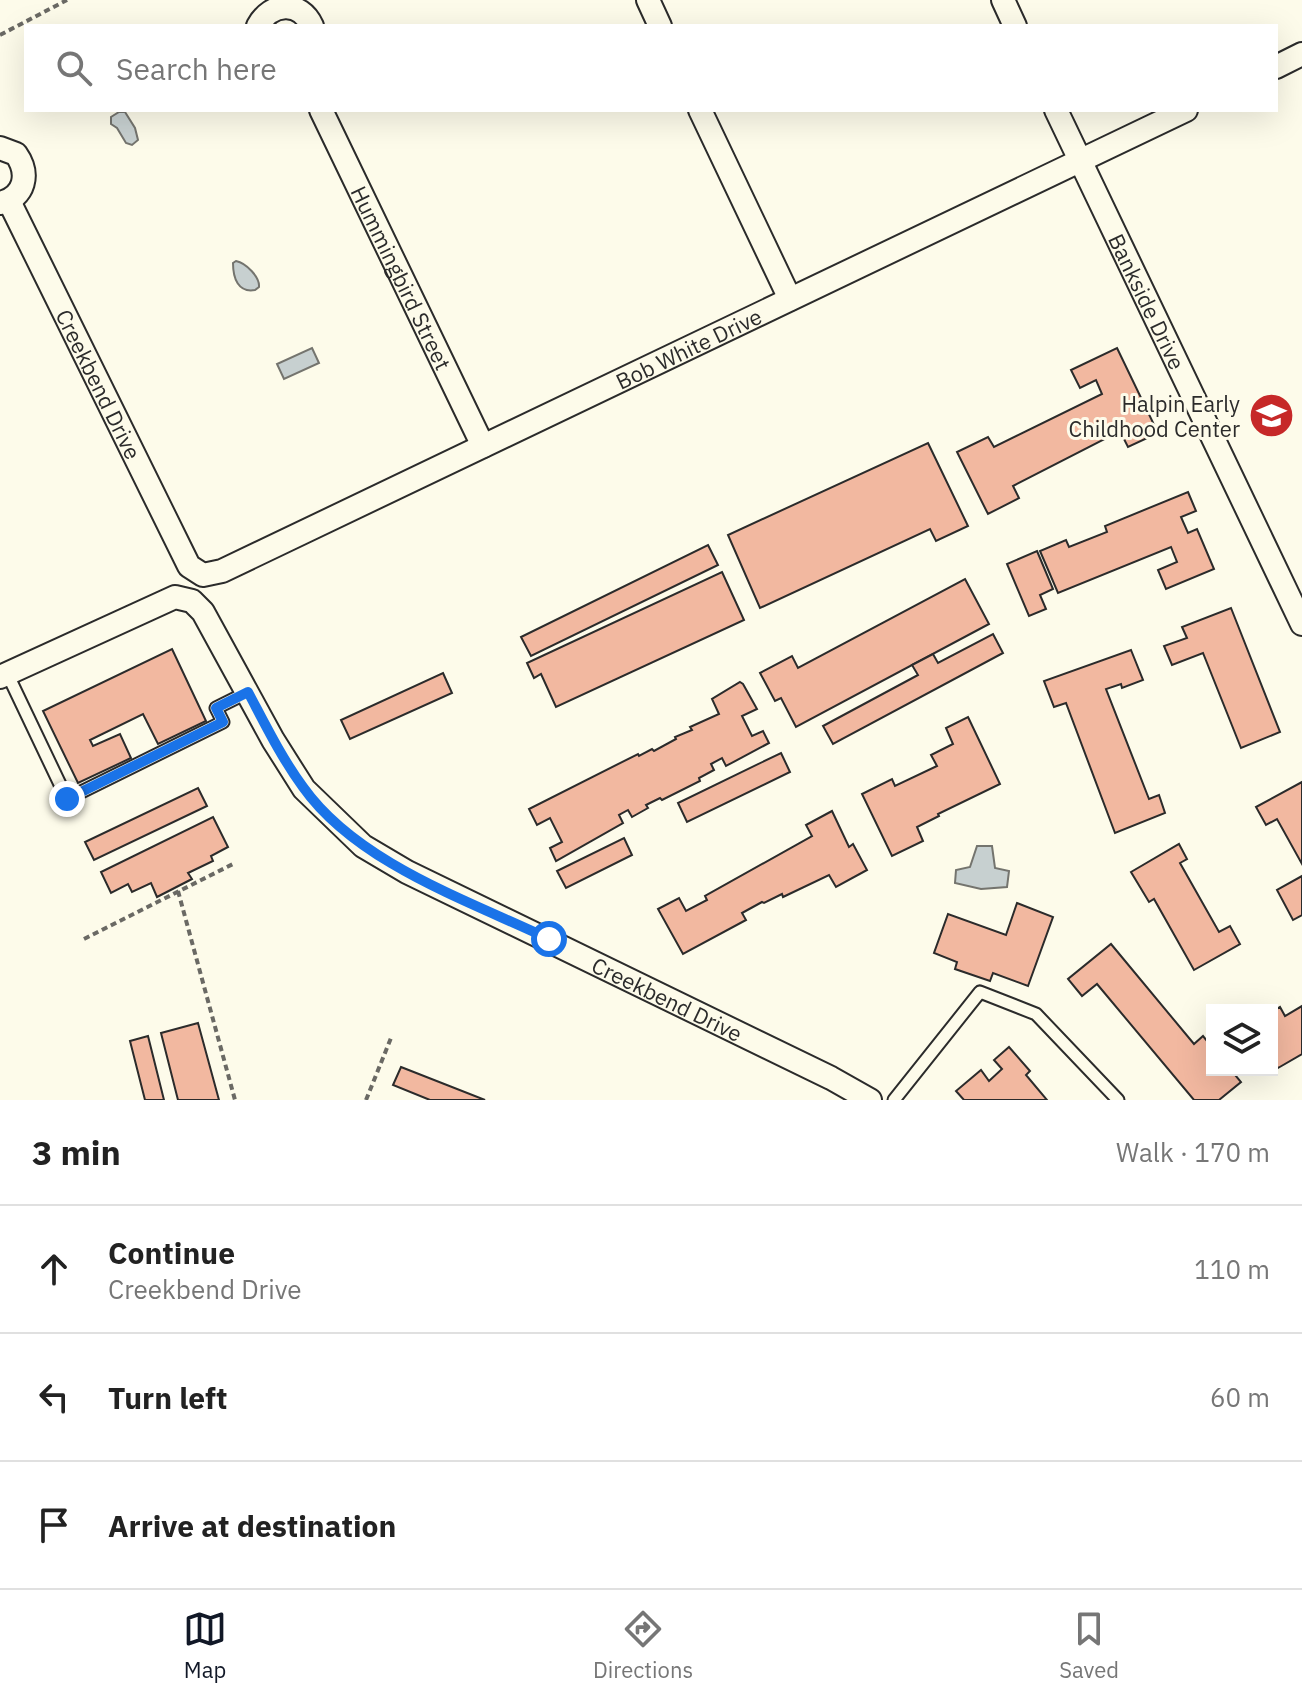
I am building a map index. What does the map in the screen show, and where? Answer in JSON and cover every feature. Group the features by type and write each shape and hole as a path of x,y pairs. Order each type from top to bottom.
{"street":[{"path":"648,0 659,24"},
{"path":"1003,0 1014,24"},
{"path":"259,24 272,9 284,6 305,13 311,24"},
{"path":"1278,66 1302,54"},
{"name":"Hummingbird Street","path":"322,112 483,446"},
{"path":"701,112 790,299"},
{"name":"Bankside Drive","path":"1057,112 1302,624"},
{"name":"Bob White Drive","path":"189,566 203,575 222,571 1182,112"},
{"name":"Creekbend Drive","path":"0,148 16,154 25,174 24,185 18,194 4,202 189,566"},
{"name":"Creekbend Drive","path":"4,675 175,597 192,601 203,612 273,740 304,789 363,846 407,872 831,1078 870,1100"}],"lane":[{"path":"4,675 67,799 223,722 216,708 248,692"},
{"path":"894,1100 980,992 1036,1014 1118,1100"}],"path":[{"path":"0,35 67,0"},
{"path":"84,939 235,863"},
{"path":"178,891 235,1100"},
{"path":"366,1100 391,1038"}],"shaded area":[{"path":"125,112 135,128 138,140 132,145 126,143 111,124 111,117"},
{"path":"236,261 252,271 259,287 249,290 241,287 234,274 233,263"},
{"path":"312,348 319,363 284,379 277,364"},
{"path":"977,846 992,846 995,868 1009,871 1007,887 981,889 955,883 956,870 970,867"}],"building":[{"path":"1117,348 1158,433 1128,447 1120,431 1013,486 1019,498 988,514 957,452 988,437 994,447 1102,394 1096,380 1080,388 1071,370"},
{"path":"928,443 968,526 936,541 930,529 760,608 728,535"},
{"path":"1188,492 1196,511 1181,517 1188,533 1197,529 1214,569 1166,589 1158,570 1177,562 1171,547 1058,593 1040,551 1066,540 1069,547 1107,532 1105,526"},
{"path":"708,545 718,565 531,656 521,637"},
{"path":"1037,551 1053,589 1040,595 1046,609 1029,616 1007,564"},
{"path":"722,572 744,620 556,707 541,674 534,678 527,663"},
{"path":"965,579 989,624 796,727 781,698 775,701 760,673 792,656 798,668"},
{"path":"1231,608 1280,732 1241,748 1203,653 1172,665 1164,646 1187,638 1182,627"},
{"path":"993,634 1003,653 833,744 823,726 918,675 912,665 933,654 938,663"},
{"path":"172,649 206,721 158,744 143,714 90,740 93,746 120,734 131,758 78,783 43,711"},
{"path":"1131,650 1143,680 1122,688 1121,684 1106,689 1149,799 1159,795 1165,813 1115,833 1066,703 1054,707 1044,681"},
{"path":"443,673 452,693 350,739 341,720"},
{"path":"740,682 757,709 742,716 752,736 763,731 769,743 726,766 722,758 711,764 714,770 699,778 700,781 646,805 648,808 632,817 628,810 619,815 623,823 556,861 550,848 562,842 550,818 537,825 529,809 638,754 654,751 692,730 690,727 719,714 712,699"},
{"path":"968,717 1000,784 917,827 923,841 892,856 862,794 892,779 895,786 937,766 931,755 953,744 946,728"},
{"path":"781,753 790,772 687,822 678,803"},
{"path":"1302,782 1302,864 1277,819 1266,825 1256,807"},
{"path":"198,788 207,806 94,860 85,842"},
{"path":"832,811 849,847 853,844 867,870 836,887 829,875 783,897 782,894 762,902 742,913 746,920 683,954 658,909 679,898 686,911 707,900 705,896 812,836 806,825"},
{"path":"213,817 228,847 211,856 213,861 188,873 192,879 157,897 151,883 132,892 128,884 111,893 101,872"},
{"path":"624,838 632,855 566,888 557,871"},
{"path":"1179,844 1187,859 1180,863 1219,932 1230,926 1240,944 1194,970 1154,899 1149,902 1131,872"},
{"path":"1302,876 1302,915 1293,920 1277,890"},
{"path":"1017,903 1053,917 1028,986 993,973 990,981 955,969 957,962 934,953 948,914 1006,935"},
{"path":"1111,944 1194,1044 1203,1036 1206,1040 1206,1076 1236,1076 1241,1082 1219,1100 1194,1100 1097,984 1082,996 1068,979"},
{"path":"1302,1006 1302,1054 1278,1068 1278,1008 1285,1016"},
{"path":"198,1023 219,1100 178,1100 161,1033"},
{"path":"148,1036 164,1100 145,1100 130,1041"},
{"path":"1009,1047 1030,1071 1026,1075 1047,1100 964,1100 956,1091 981,1070 989,1081 1002,1069 994,1060"},
{"path":"401,1067 485,1100 430,1100 393,1085"}],"place":[{"name":"Halpin Early Childhood Center","path":"1271,416"}],"route":[{"path":"67,799 223,722 216,708 248,692 304,789 363,846 407,872 549,939"}]}
